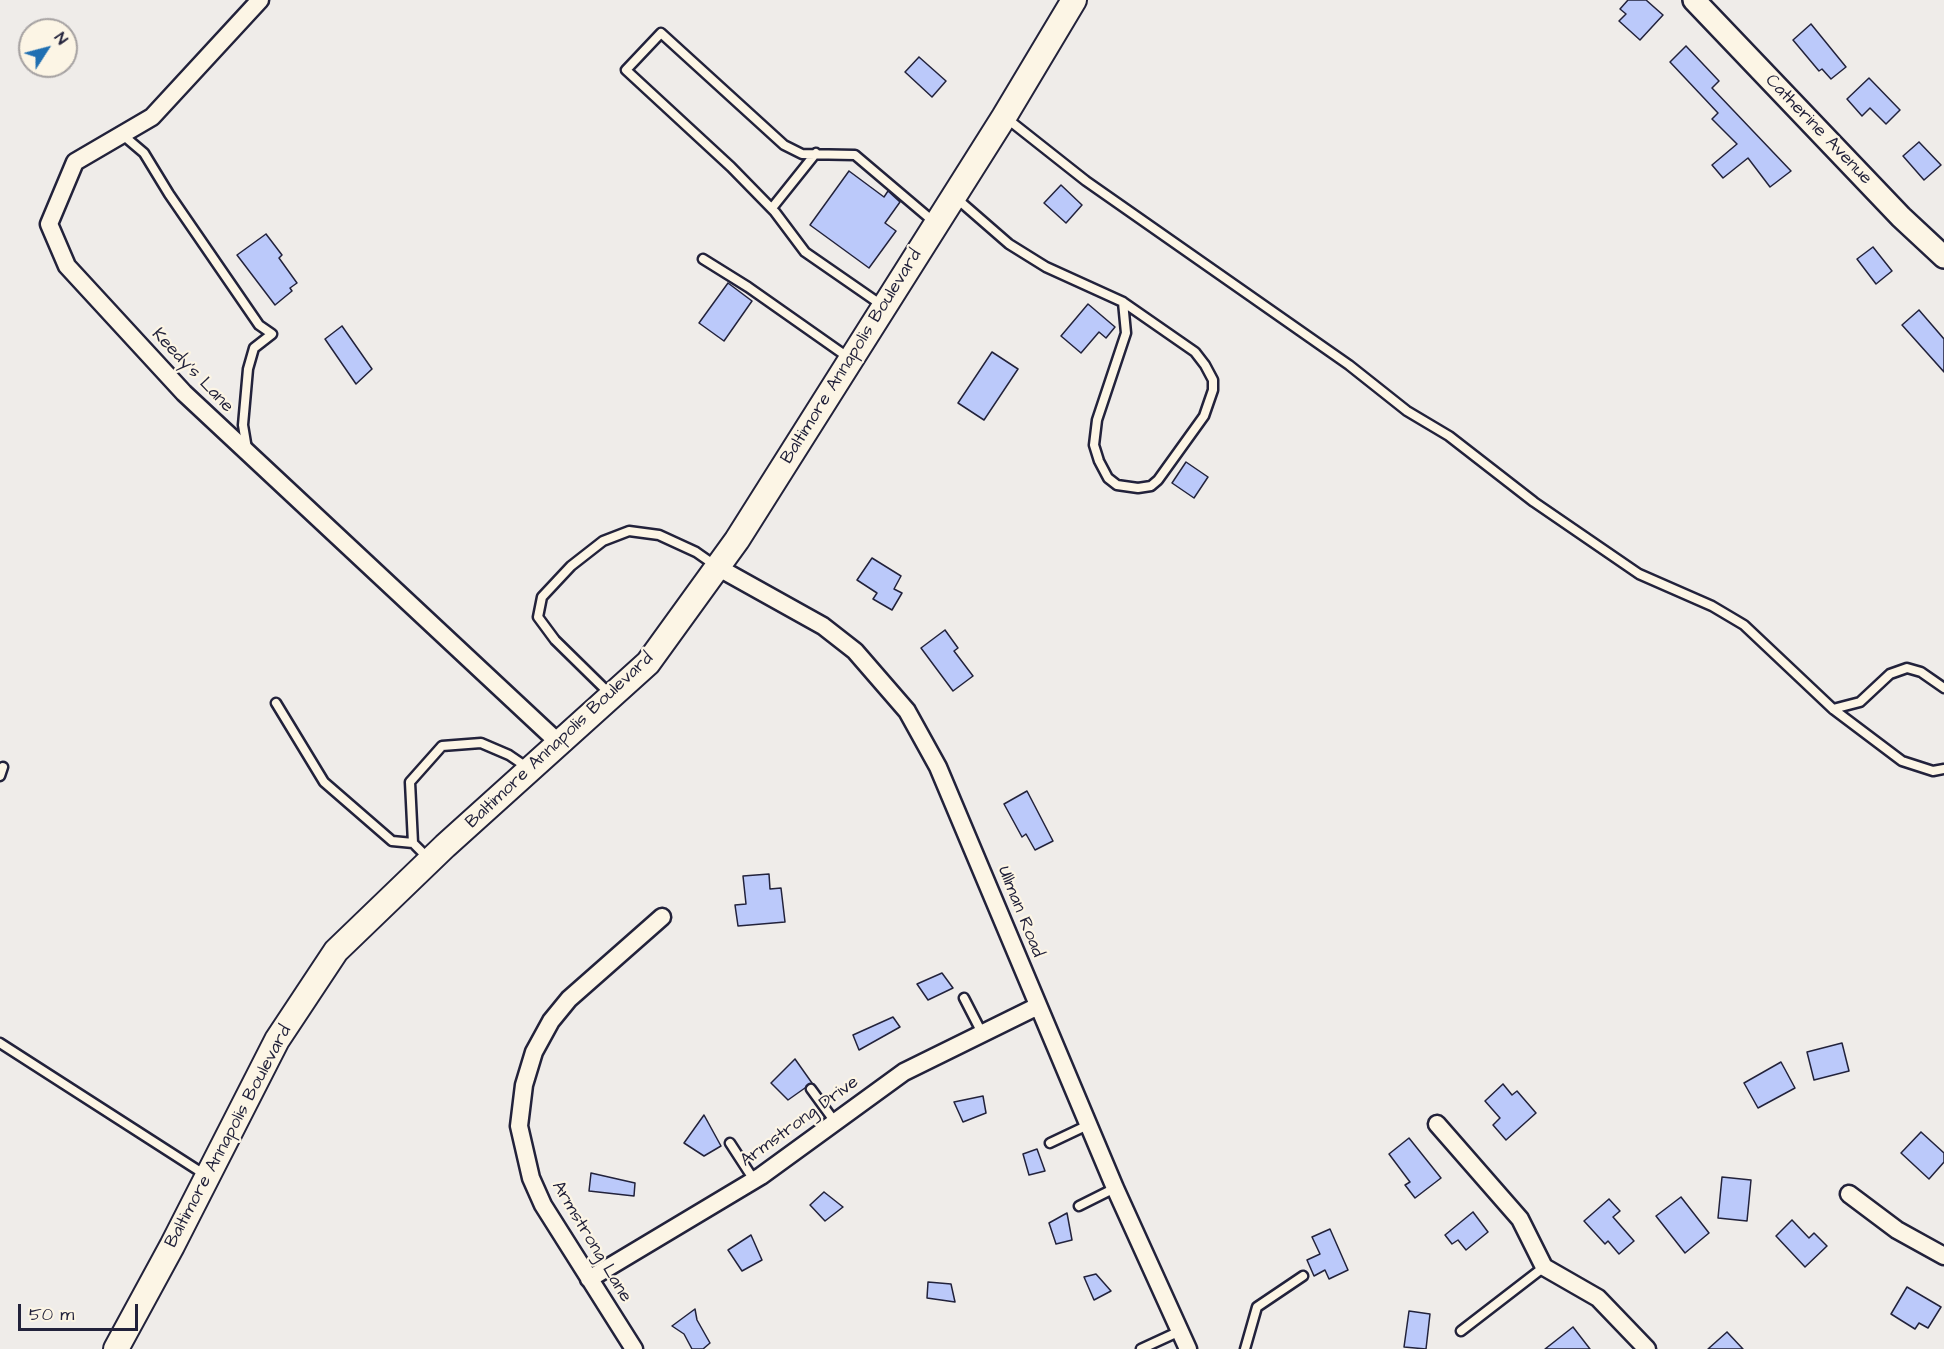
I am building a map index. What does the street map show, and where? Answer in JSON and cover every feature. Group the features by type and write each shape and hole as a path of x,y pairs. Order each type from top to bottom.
{"main road":[{"name":"Baltimore Annapolis Boulevard","path":"116,1349 277,1040 336,951 430,861 648,663 719,568 1004,117 1074,0"}],"street":[{"name":"Keedy's Lane","path":"260,0 153,117 124,136 75,162 49,224 67,266 184,393 560,744"},
{"name":"Catherine Avenue","path":"1699,1 1901,217 1944,257"},
{"name":"Ullman Road","path":"719,568 823,626 855,651 907,711 938,767 1115,1188 1188,1349"},
{"name":"Armstrong Lane","path":"634,1349 543,1205 531,1178 519,1126 524,1085 534,1052 551,1021 569,999 662,917"},
{"name":"Armstrong Drive","path":"589,1279 754,1180 904,1072 1038,1006"},
{"path":"1437,1124 1520,1219 1544,1268 1598,1298 1647,1349"},
{"path":"1849,1194 1897,1230 1944,1256"}],"lane":[{"path":"884,306 805,252 772,208 626,70 661,33 784,145 802,154 855,155 935,223"},
{"path":"1004,117 1086,181 1349,364 1407,411 1449,436 1534,502 1639,574 1712,606 1744,625 1833,709 1902,761 1933,771 1944,769"},
{"path":"124,136 144,153 259,325 272,334 254,348 248,369 243,425 248,453"},
{"path":"772,208 816,153"},
{"path":"953,195 1009,244 1046,267 1123,302 1195,352 1213,380 1211,402 1204,416 1158,480 1138,489 1117,485 1108,478 1094,445 1097,420 1126,333 1123,302"},
{"path":"703,259 748,287 851,359"},
{"path":"612,696 555,640 538,617 542,597 571,566 603,541 629,531 659,535 696,552 719,568"},
{"path":"1833,709 1860,702 1890,674 1907,668 1921,672 1944,688"},
{"path":"276,703 324,782 392,841 413,843"},
{"path":"430,861 413,843 410,782 442,746 481,743 509,755 531,770"},
{"path":"964,998 982,1033"},
{"path":"0,1044 207,1176"},
{"path":"811,1089 835,1122"},
{"path":"1050,1143 1088,1125"},
{"path":"730,1143 754,1180"},
{"path":"1079,1206 1115,1188"},
{"path":"1461,1331 1544,1268"},
{"path":"1245,1349 1257,1307 1303,1276"},
{"path":"1141,1349 1180,1331"}],"building":[{"path":"1628,0 1646,0 1663,15 1640,40 1619,21 1626,14 1620,9"},
{"path":"1811,24 1846,67 1831,79 1822,69 1819,71 1793,40"},
{"path":"1686,46 1719,81 1712,88 1791,171 1770,187 1748,158 1723,178 1712,165 1737,144 1712,119 1718,113 1670,62"},
{"path":"919,57 946,81 932,97 905,72"},
{"path":"1869,78 1900,110 1886,124 1870,108 1862,116 1847,99"},
{"path":"1919,142 1941,165 1924,180 1903,156"},
{"path":"849,171 884,197 888,191 900,202 885,223 896,231 869,268 810,225"},
{"path":"1061,185 1082,205 1066,223 1044,203"},
{"path":"266,234 282,255 279,258 297,283 290,288 292,291 275,305 237,255"},
{"path":"1873,247 1892,271 1876,284 1857,259"},
{"path":"728,283 752,301 724,341 699,323"},
{"path":"1088,304 1115,327 1106,338 1099,332 1081,353 1061,336"},
{"path":"1919,310 1944,339 1944,372 1902,325"},
{"path":"342,326 372,369 356,384 325,339"},
{"path":"992,352 1018,369 984,420 958,403"},
{"path":"1186,462 1208,477 1194,498 1172,483"},
{"path":"872,558 901,576 894,589 902,593 892,610 873,599 877,593 857,580"},
{"path":"945,630 958,648 954,651 973,676 953,691 921,648"},
{"path":"1027,791 1053,841 1035,850 1026,834 1022,837 1004,804"},
{"path":"769,874 770,889 781,888 785,922 738,926 735,905 746,904 743,876"},
{"path":"942,973 953,988 928,1000 917,984"},
{"path":"893,1017 900,1027 859,1050 853,1035"},
{"path":"1842,1043 1849,1071 1814,1080 1807,1052"},
{"path":"795,1059 812,1083 788,1100 771,1083"},
{"path":"1781,1062 1795,1088 1758,1108 1744,1083"},
{"path":"1503,1084 1512,1095 1517,1091 1536,1113 1506,1140 1493,1125 1500,1118 1485,1101"},
{"path":"983,1096 986,1113 963,1122 954,1102"},
{"path":"704,1115 721,1146 704,1156 684,1143"},
{"path":"1921,1132 1944,1153 1944,1162 1929,1179 1901,1153"},
{"path":"1409,1138 1441,1178 1415,1198 1405,1185 1410,1182 1389,1154"},
{"path":"1037,1149 1045,1171 1029,1175 1023,1154"},
{"path":"591,1173 635,1183 634,1196 589,1191"},
{"path":"1722,1177 1751,1180 1747,1221 1718,1218"},
{"path":"824,1192 843,1207 825,1221 810,1205"},
{"path":"1681,1197 1709,1233 1685,1253 1656,1216"},
{"path":"1609,1199 1620,1211 1613,1217 1634,1241 1619,1254 1608,1241 1605,1244 1584,1221"},
{"path":"1473,1212 1488,1232 1466,1250 1458,1240 1452,1244 1445,1235"},
{"path":"1067,1213 1072,1240 1056,1244 1049,1223"},
{"path":"1792,1220 1809,1238 1814,1233 1827,1246 1805,1267 1776,1236"},
{"path":"1330,1229 1348,1270 1329,1279 1325,1270 1314,1276 1307,1260 1320,1254 1312,1237"},
{"path":"751,1235 762,1260 742,1271 728,1250"},
{"path":"1096,1274 1111,1291 1094,1300 1084,1277"},
{"path":"928,1282 951,1284 955,1302 927,1298"},
{"path":"1907,1287 1941,1307 1928,1328 1919,1323 1915,1329 1891,1314"},
{"path":"695,1309 697,1320 710,1343 703,1349 692,1349 684,1334 672,1326"},
{"path":"1409,1311 1430,1314 1426,1349 1404,1347"},
{"path":"1573,1327 1590,1349 1545,1349"},
{"path":"1727,1332 1743,1349 1708,1349"}]}
